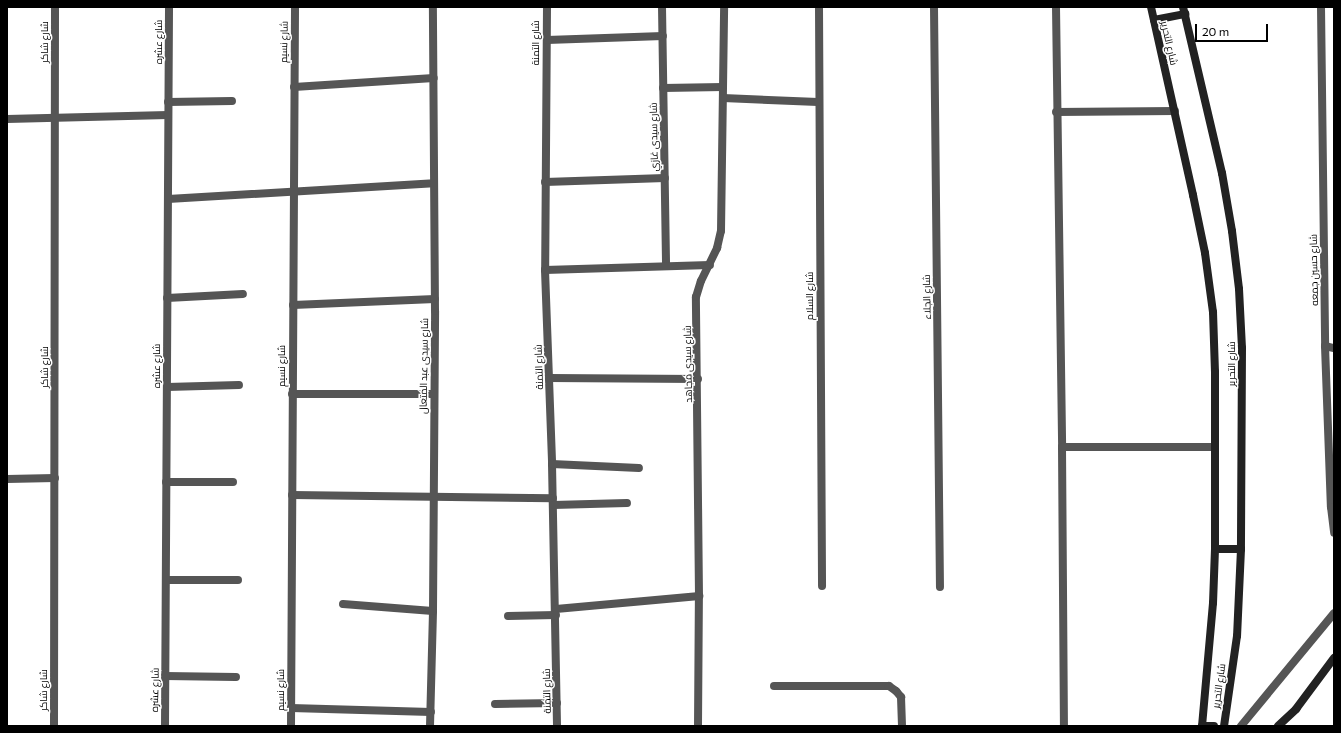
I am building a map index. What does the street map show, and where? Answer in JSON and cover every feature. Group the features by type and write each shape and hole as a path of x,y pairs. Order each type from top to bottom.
{"main road":[{"name":"شارع التحرير","path":"1151,7 1205,253 1213,312 1216,372 1215,549 1213,603 1202,726"},
{"name":"شارع التحرير","path":"1186,9 1222,172 1232,231 1239,289 1242,348 1241,550 1237,636 1224,726"},
{"path":"1154,20 1186,9"},
{"path":"1215,549 1241,550"},
{"path":"1278,726 1296,709 1334,658"},
{"path":"1202,726 1214,726"}],"street":[{"name":"شارع شاكر","path":"54,726 55,7"},
{"name":"شارع عشره","path":"165,726 169,7"},
{"name":"شارع نسيم","path":"291,726 294,7"},
{"name":"شارع سيدى عبد المتعال","path":"430,726 433,611 435,299 433,7"},
{"name":"شارع التمنة","path":"547,7 545,270 556,612 557,726"},
{"name":"شارع سيدى غازي","path":"662,7 666,266"},
{"name":"شارع سيدى مجاهد","path":"698,726 698,379 696,297 700,280 710,265 717,248 721,232 724,7"},
{"name":"شارع السلام","path":"819,7 818,102 822,586"},
{"name":"شارع الجلاء","path":"934,7 940,587"},
{"path":"1056,7 1064,726"},
{"name":"شارع حسين جمعه","path":"1321,7 1325,346 1331,507 1334,533"},
{"path":"547,40 663,36"},
{"path":"294,87 434,78"},
{"path":"663,88 723,87"},
{"path":"723,98 818,102"},
{"path":"168,102 232,101"},
{"path":"1056,112 1174,111"},
{"path":"7,119 168,115"},
{"path":"545,182 665,178"},
{"path":"168,199 293,193 434,183"},
{"path":"545,270 710,265"},
{"path":"168,298 243,294"},
{"path":"293,304 435,299"},
{"path":"1325,346 1334,348"},
{"path":"549,378 698,379"},
{"path":"167,386 239,385"},
{"path":"292,394 434,394"},
{"path":"1062,448 1215,447"},
{"path":"552,464 639,468"},
{"path":"7,479 55,478"},
{"path":"166,482 233,482"},
{"path":"292,495 433,496 627,503"},
{"path":"166,580 238,580"},
{"path":"508,616 699,596"},
{"path":"343,604 433,611"},
{"path":"1241,726 1334,613"},
{"path":"165,676 236,677"},
{"path":"774,686 889,686 896,690 901,697 902,726"},
{"path":"495,704 557,702"},
{"path":"291,708 431,712"}]}
